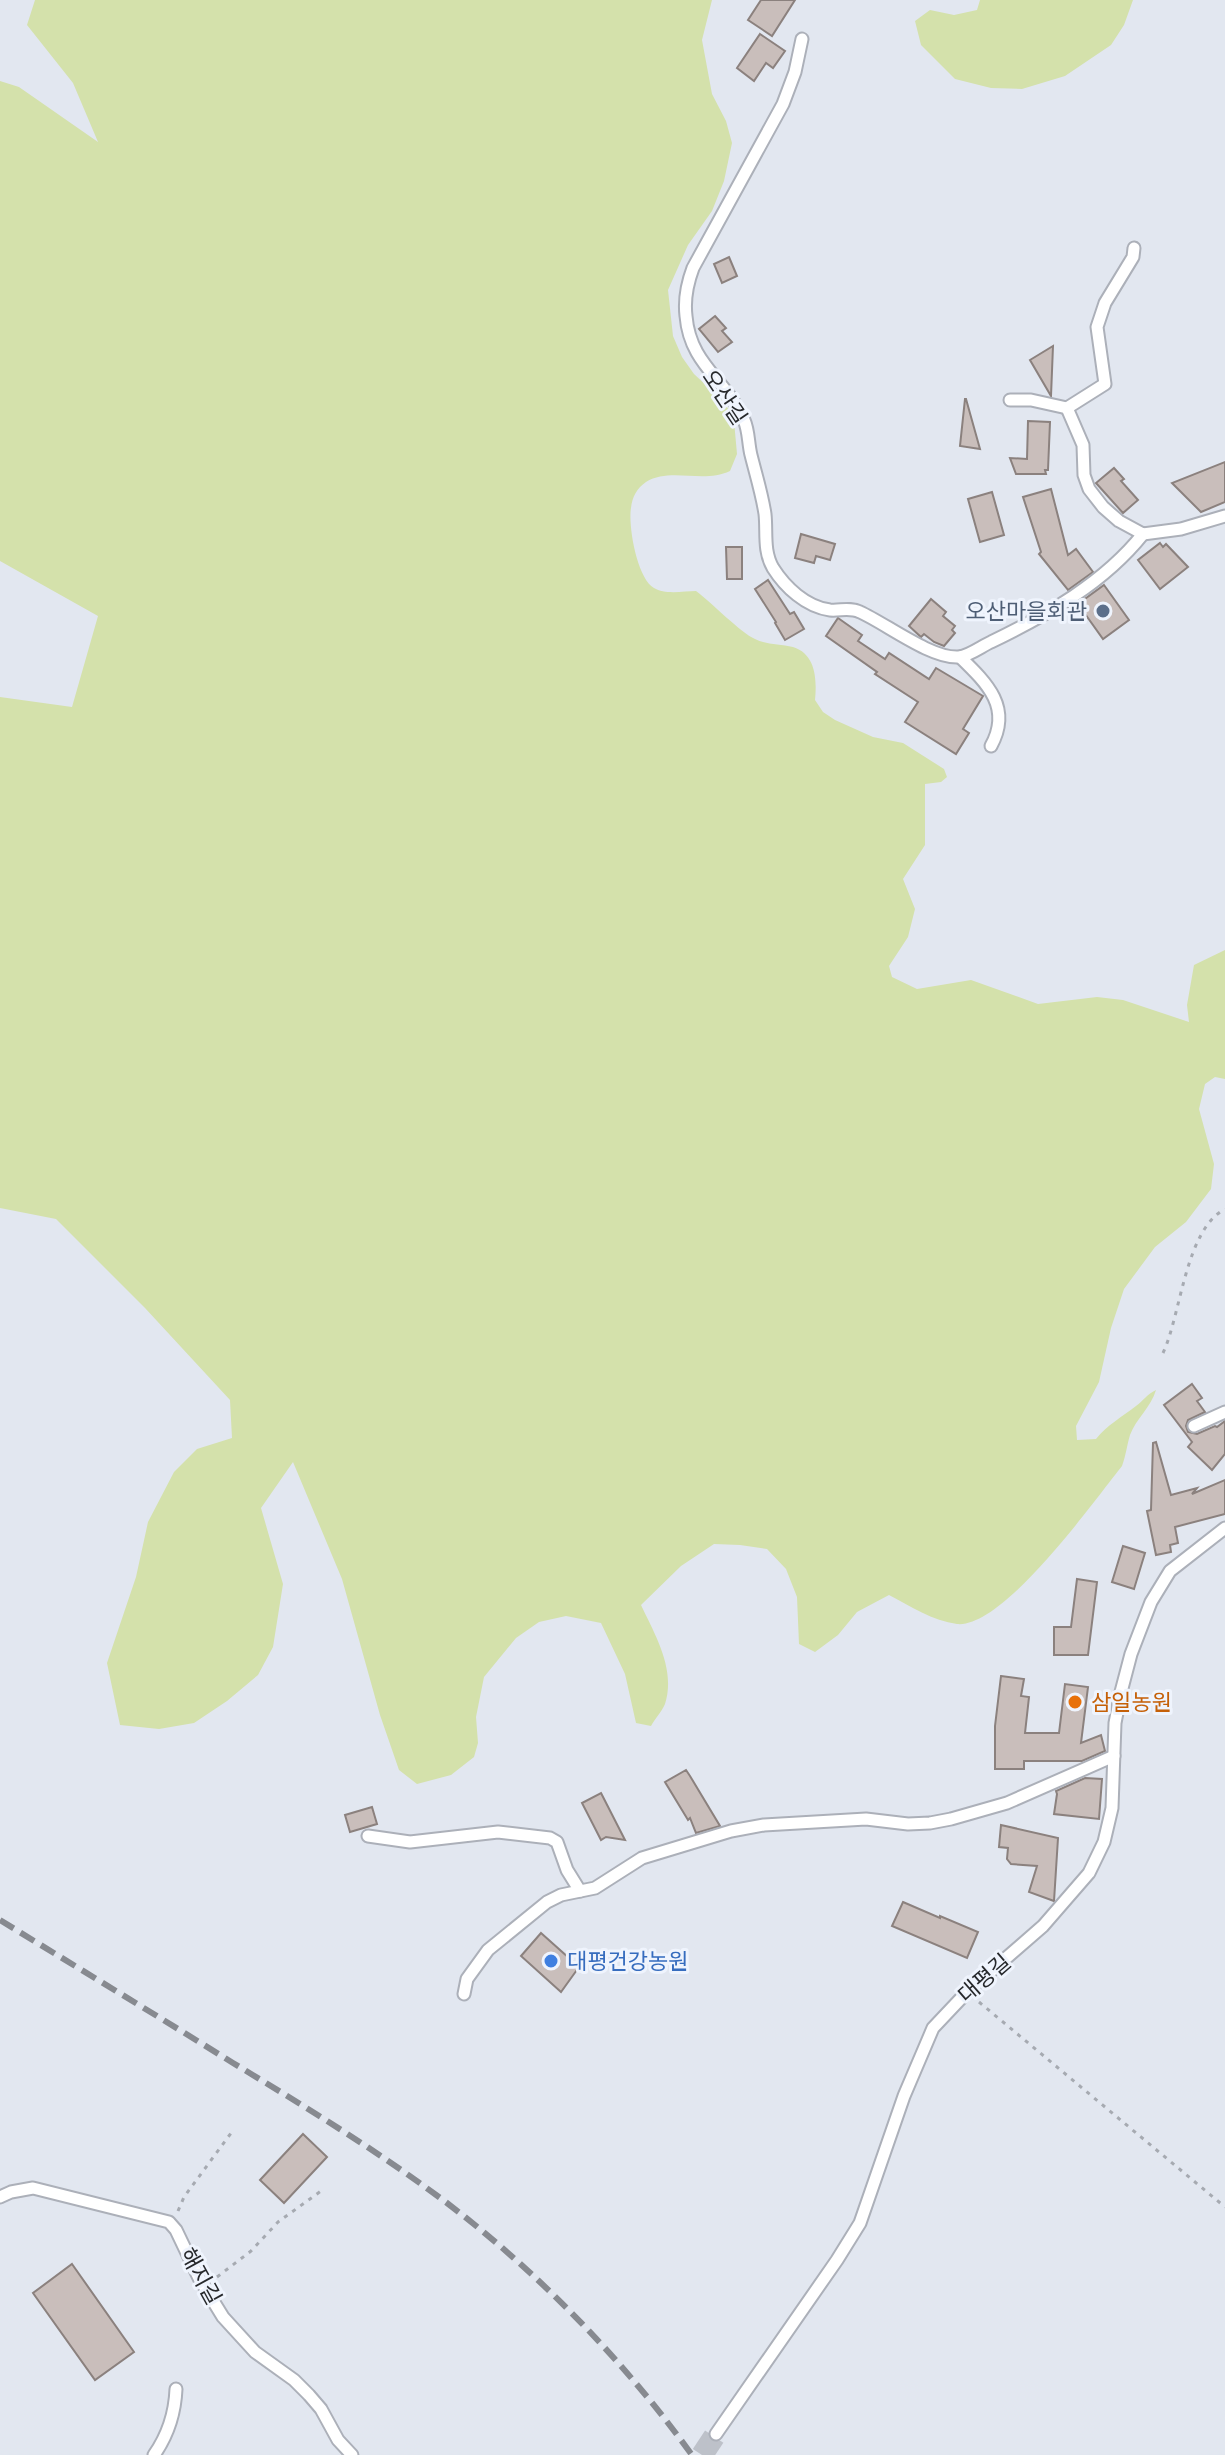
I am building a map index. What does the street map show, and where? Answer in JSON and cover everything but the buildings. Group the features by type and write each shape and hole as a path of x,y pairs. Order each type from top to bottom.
{"lane":[{"name":"오산길","path":"802,39 795,72 783,104 689,279 685,304 691,342 746,425 765,516 768,555 779,576 813,606 855,610 910,640 960,657"},
{"path":"1010,400 1031,400 1067,408 1105,384 1097,327 1105,303 1133,257 1134,248"},
{"path":"1067,408 1083,445 1084,475 1089,489 1119,521 1143,534 1181,529 1225,516"},
{"path":"991,746 1000,727 999,709 960,657 1066,601 1122,558 1143,534"},
{"path":"1194,1426 1225,1412"},
{"name":"대평길","path":"716,2434 860,2223 925,2041 939,2020 1043,1926 1089,1873 1109,1824 1114,1792 1115,1723 1121,1692 1131,1654 1151,1602 1170,1571 1225,1528"},
{"path":"464,1994 467,1979 475,1966 503,1937 547,1902 561,1895 595,1888 642,1858 731,1831 764,1825 866,1819 908,1824 968,1816 1007,1803 1114,1756"},
{"path":"368,1836 403,1842 498,1832 550,1838 557,1842 567,1870 580,1891"},
{"name":"해지길","path":"0,2197 33,2188 169,2222 223,2317 267,2362 294,2380 316,2402 332,2431 352,2455"},
{"path":"154,2455 170,2424 176,2389"}],"path":[{"path":"1163,1353 1188,1265 1208,1225 1225,1209"},
{"path":"967,1992 1225,2207"},
{"path":"173,2226 184,2197 234,2129"},
{"path":"204,2286 251,2251 278,2222 321,2191"}],"green space":[{"path":"35,0 712,0 702,40 712,94 726,121 732,143 724,181 712,211 688,245 668,290 673,336 694,374 725,403 734,421 737,454 730,471 720,475 666,476 646,482 638,490 630,516 635,551 643,574 658,590 696,591 755,639 801,650 811,662 816,684 815,700 823,712 873,737 903,743 944,769 947,777 941,782 925,784 925,845 903,879 915,909 908,937 889,966 892,977 917,989 971,980 1038,1004 1097,997 1123,1000 1189,1022 1187,1005 1194,965 1225,950 1225,1079 1215,1077 1205,1084 1199,1109 1214,1164 1211,1189 1186,1222 1155,1247 1124,1289 1111,1328 1099,1382 1076,1426 1077,1440 1096,1439 1156,1390 1130,1435 1122,1466 1091,1506 1022,1585 976,1620 957,1624 939,1620 889,1595 857,1612 838,1635 815,1652 799,1644 797,1597 786,1569 767,1549 714,1544 681,1566 641,1605 658,1640 668,1678 665,1704 651,1726 636,1723 625,1674 601,1623 566,1616 539,1622 516,1638 484,1677 476,1717 478,1743 474,1757 451,1775 417,1784 399,1770 380,1715 342,1579 293,1462 261,1508 283,1584 273,1647 258,1675 194,1723 159,1729 120,1725 107,1663 136,1577 148,1522 174,1472 197,1449 232,1438 230,1400 145,1308 56,1219 0,1208 0,697 72,707 98,616 0,561 0,81 19,87 98,142 73,83 27,25"},
{"path":"980,0 1133,0 1124,25 1111,45 1065,76 1022,89 991,88 955,79 921,45 915,21 930,10 954,15 977,10"}],"tunnel":[{"path":"702,2455 716,2434"}],"railway":[{"path":"0,1920 315,2113 447,2203 515,2259 578,2320 638,2386 692,2455"}],"place":[{"name":"오산마을회관","path":"1103,611"},
{"name":"삼일농원","path":"1075,1702"},
{"name":"대평건강농원","path":"551,1961"}]}
